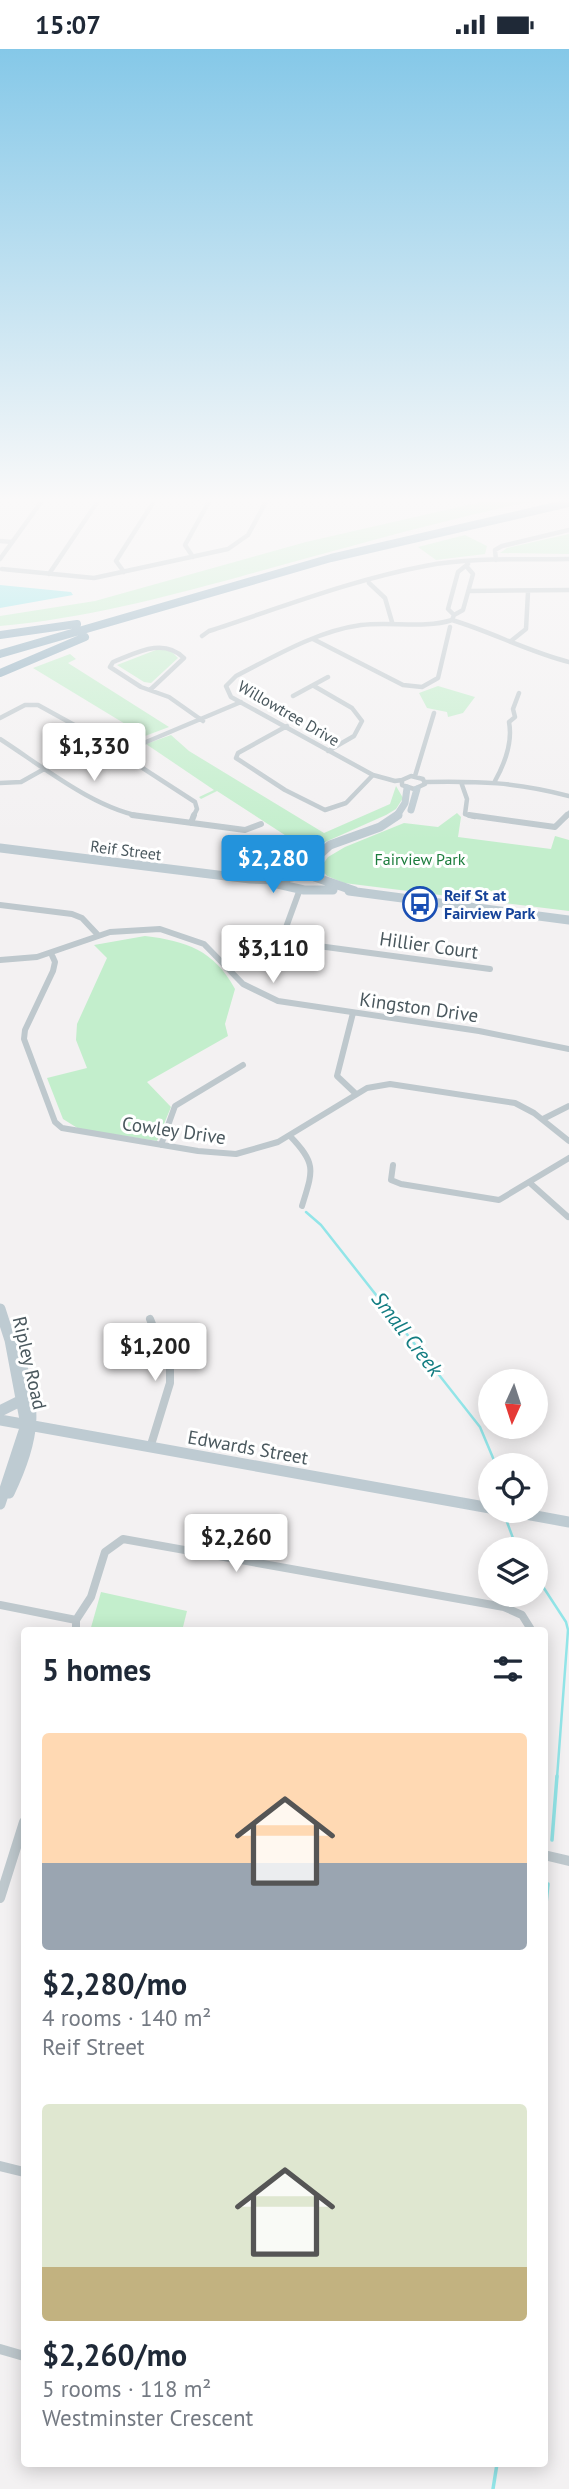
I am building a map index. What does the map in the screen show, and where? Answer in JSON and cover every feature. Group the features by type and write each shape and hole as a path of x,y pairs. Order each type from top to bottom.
{"highway":[{"path":"0,635 99,620 133,612"},
{"path":"0,656 145,612"},
{"path":"0,656 154,612"},
{"path":"0,673 53,649 156,612"}],"main road":[{"path":"296,882 328,846 400,816 408,802 404,784"},
{"path":"311,888 316,884 313,872 316,863 337,847 409,815 417,789"},
{"name":"Reif Street","path":"0,848 250,879 296,882"},
{"path":"296,882 315,878 355,891"},
{"path":"296,882 311,888 355,891 569,920"},
{"name":"Ripley Road","path":"0,1310 10,1340 13,1367 30,1425"},
{"path":"0,1512 17,1477 30,1425 23,1365 10,1340"},
{"path":"0,1411 22,1399"},
{"name":"Edwards Street","path":"0,1420 478,1506"},
{"path":"0,1504 30,1425"},
{"path":"548,1518 569,1522"}],"street":[{"path":"202,636 209,631 268,612"},
{"path":"389,612 392,622"},
{"path":"450,612 459,624"},
{"path":"460,612 443,623 450,627 459,624 481,628 569,662"},
{"path":"511,641 526,629 529,612"},
{"name":"Willowtree Drive","path":"417,789 373,775 241,702 226,691 231,681 313,639 359,625 392,622 443,623"},
{"path":"313,639 403,685 414,688 434,683 438,678 450,627"},
{"path":"150,690 181,663 184,658 182,654 170,647 159,646 110,664 111,669 150,690 169,697 203,721"},
{"path":"293,696 328,677"},
{"path":"314,685 352,708 362,721 355,736 328,751"},
{"path":"495,781 508,755 507,743 511,729 509,722 515,717 513,709 519,693"},
{"path":"120,753 141,742 203,721 241,702"},
{"path":"0,719 15,709 33,703 120,753 195,802 197,809 191,823"},
{"path":"404,784 415,776 434,713"},
{"path":"287,726 238,753 236,758 285,790 325,810 332,810 347,803 361,783 373,775"},
{"path":"0,739 90,796 129,815 244,830 261,824"},
{"path":"0,783 21,782 46,768"},
{"path":"415,776 425,782 495,781 528,785 569,796"},
{"path":"417,789 424,787 425,782"},
{"path":"461,782 467,799 465,814 473,817 555,827 569,813"},
{"path":"227,968 261,954 281,941 296,882"},
{"path":"0,905 72,914 82,918 98,935"},
{"name":"Kingston Drive","path":"0,961 51,953 98,935 145,928 178,933 204,944 220,957 243,984 265,997 293,1005 479,1031 569,1049"},
{"name":"Hillier Court","path":"281,941 490,969"},
{"name":"Cowley Drive","path":"51,953 55,962 53,971 25,1030 24,1039 55,1122 73,1132 228,1154 243,1153 290,1136 356,1094 376,1086 401,1086 515,1103 542,1119 569,1141"},
{"path":"353,1013 337,1072 339,1080 356,1094"},
{"path":"161,1145 175,1106 243,1065"},
{"path":"542,1119 569,1106"},
{"path":"290,1136 312,1159 313,1167 302,1206"},
{"path":"393,1164 391,1180 401,1184 495,1199 505,1198 569,1158"},
{"path":"530,1184 568,1217"},
{"path":"150,1319 170,1369 170,1383 150,1448"},
{"path":"76,1627 77,1614 87,1606 101,1557 110,1545 123,1539 504,1607 525,1615 531,1627"},
{"path":"0,1605 76,1620"},
{"path":"0,1898 21,1832"},
{"path":"548,1856 569,1861"},
{"path":"0,2166 21,2171"},
{"path":"0,2349 21,2354"}],"green space":[{"path":"26,612 96,612 0,626 0,616"},
{"path":"161,648 170,650 178,658 151,683 144,682 117,665"},
{"path":"70,654 76,659 68,663 169,727 145,736 33,668"},
{"path":"438,686 475,697 463,713 448,717 447,712 427,708 419,693"},
{"path":"171,735 189,751 324,833 390,804 396,786 403,798 396,809 386,815 314,847 284,873 248,873 255,853 291,839 217,791 201,799 199,797 214,790 146,744"},
{"name":"Fairview Park","path":"457,813 461,817 458,837 551,849 555,836 569,840 569,911 344,883 327,876 320,868 328,857 345,847 404,823 438,827"},
{"path":"145,936 173,941 198,950 218,965 235,989 225,1024 228,1036 147,1082 171,1107 157,1141 79,1129 63,1119 47,1078 87,1068 76,1040 77,1024 107,958 94,945"},
{"path":"101,1592 187,1611 183,1627 91,1627"}],"waterway":[{"name":"Small Creek","path":"306,1212 321,1225 480,1427 491,1453"},
{"name":"Small Creek","path":"507,1523 513,1537"},
{"name":"Small Creek","path":"548,1594 566,1622 568,1630 557,1778"},
{"name":"Small Creek","path":"552,1840 557,1776"},
{"name":"Small Creek","path":"493,2489 497,2467"}],"place":[{"name":"Reif St at Fairview Park","path":"420,904"}]}
